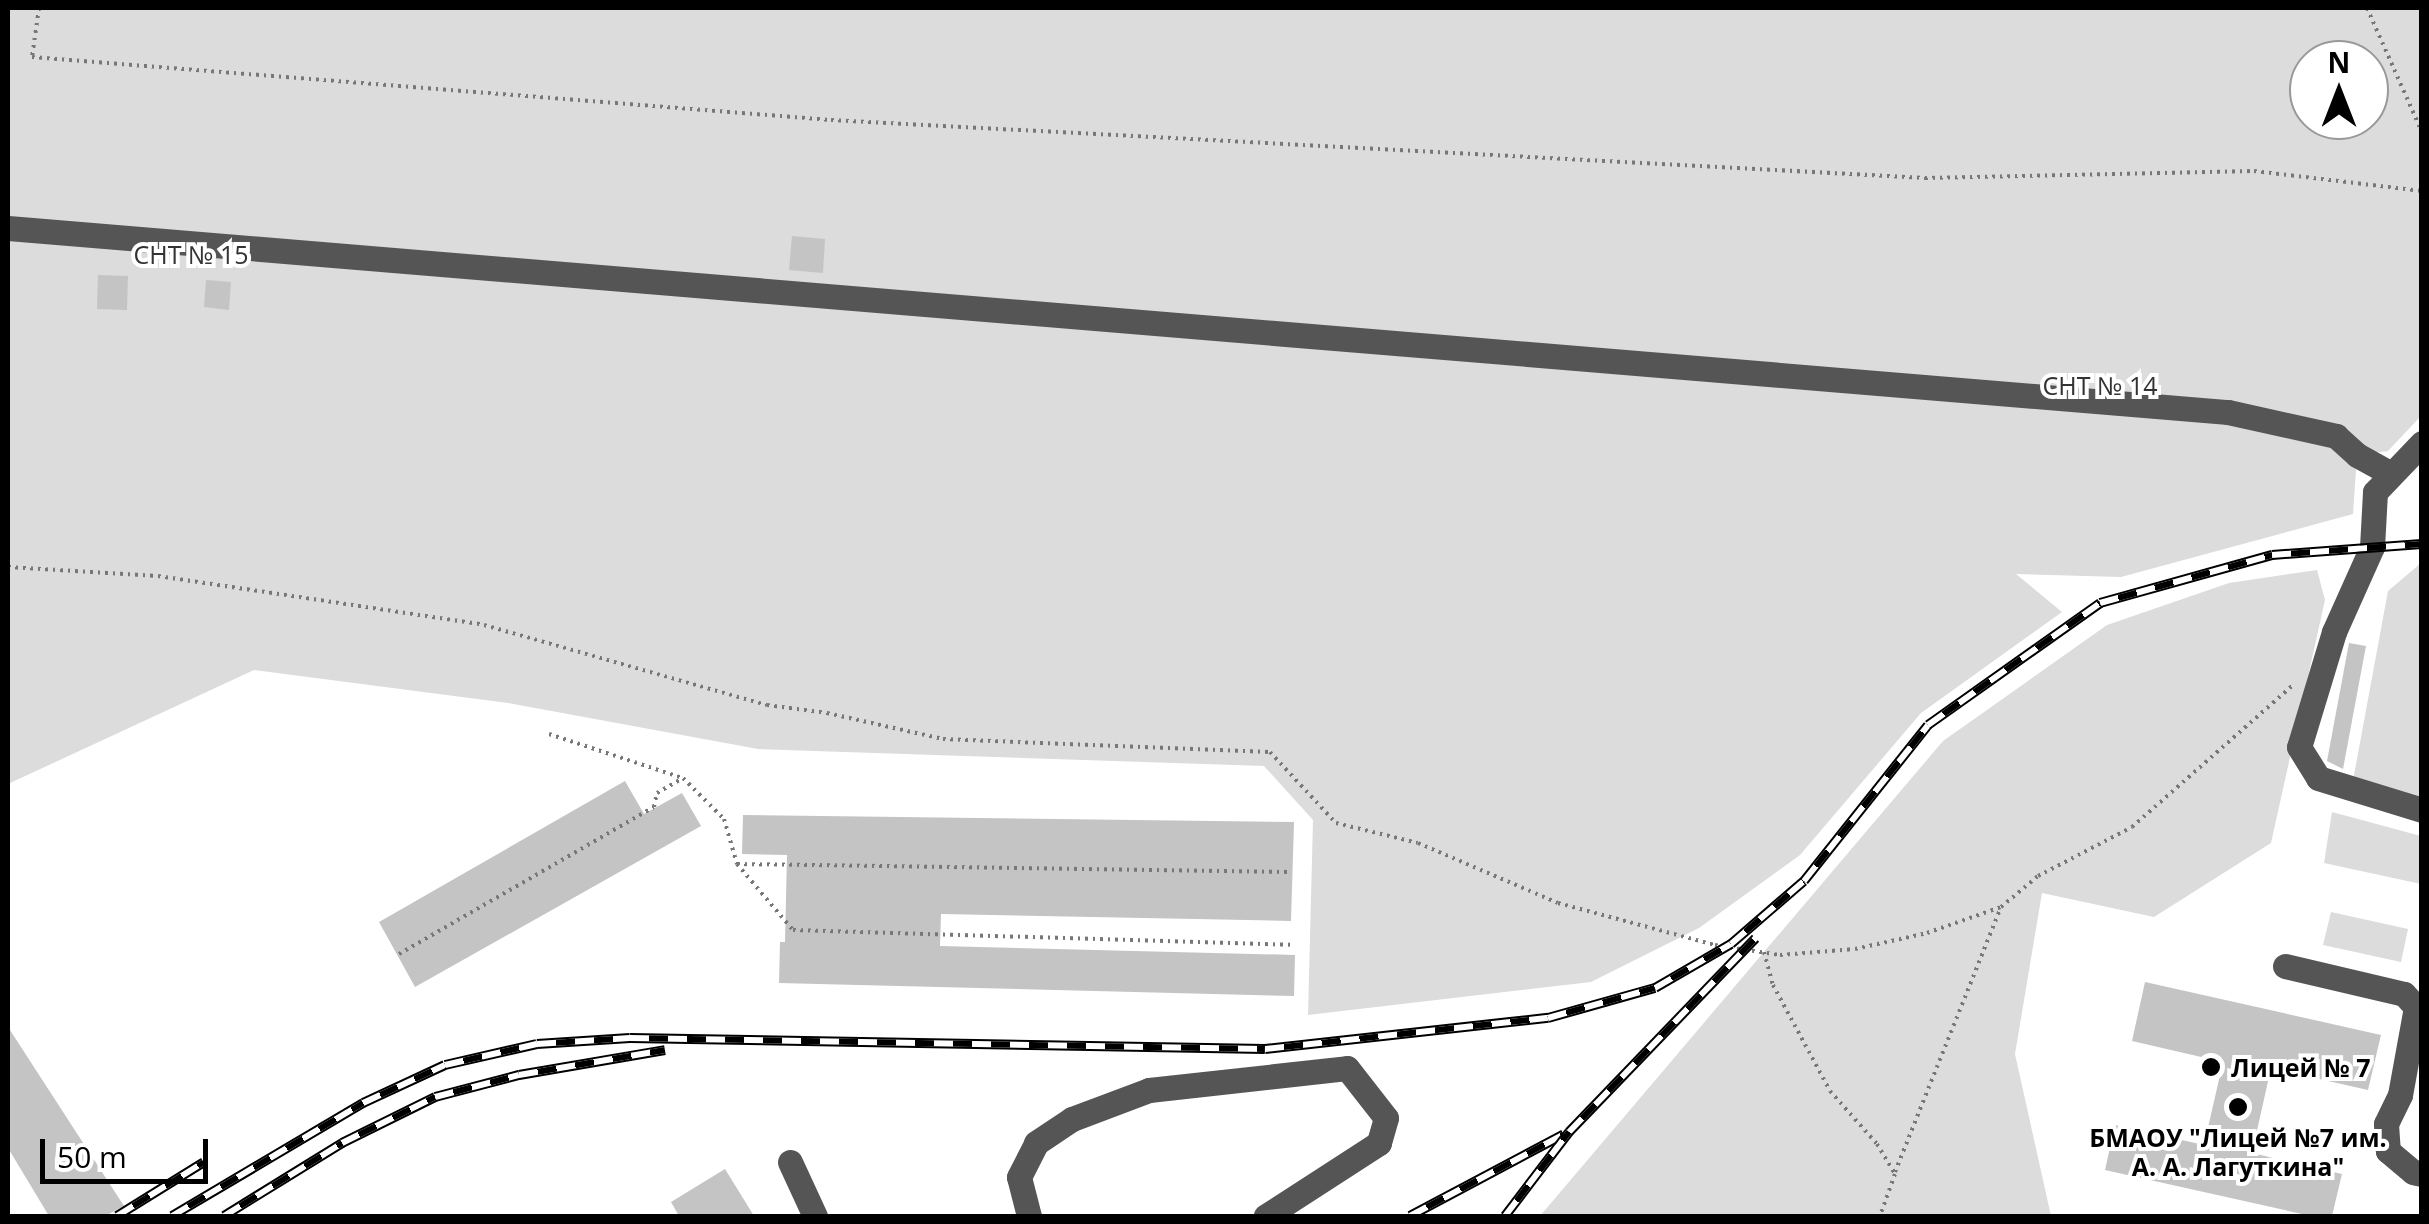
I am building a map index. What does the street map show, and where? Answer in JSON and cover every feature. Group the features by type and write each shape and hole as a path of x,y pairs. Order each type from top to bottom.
{"street":[{"path":"8,228 2228,412 2336,436 2357,455 2391,474"},
{"path":"2422,443 2375,492 2372,547 2334,632 2299,747 2318,778 2422,810"},
{"path":"2285,966 2404,994 2416,1007 2400,1095 2386,1124 2388,1151 2413,1172 2422,1174"},
{"path":"1029,1216 1019,1177 1036,1143 1072,1119 1149,1090 1346,1068 1386,1118 1379,1143 1266,1216"},
{"path":"790,1162 815,1216"}],"path":[{"path":"38,8 32,57 831,120 1925,178 2254,170 2422,191"},
{"path":"2367,8 2422,132"},
{"path":"8,568 158,576 484,625 767,705 827,713 942,739 1270,752 1336,823 1418,843 1558,903 1715,945 1764,952 1855,949 1927,933 2002,907 2038,876 2132,827 2329,655"},
{"path":"549,734 683,778 724,819 737,864 793,930 1292,945"},
{"path":"399,954 654,807 658,793 683,778"},
{"path":"737,864 1292,872"},
{"path":"1880,1216 2002,907"},
{"path":"1764,952 1773,985 1830,1091 1877,1144 1894,1174"}],"green space":[{"path":"8,8 2421,8 2421,416 2388,451 2357,455 2353,514 2121,577 2016,574 2062,612 1921,713 1800,855 1699,928 1591,982 1308,1015 1313,820 1264,766 758,749 508,703 254,670 8,784"},
{"path":"2421,563 2421,804 2352,786 2388,591"},
{"path":"2317,570 2325,600 2271,843 2154,917 2042,893 2015,1054 2051,1216 1540,1216 1943,741 2107,625 2229,583"},
{"path":"2332,812 2421,836 2421,884 2324,863"},
{"path":"2331,912 2408,929 2401,962 2323,945"}],"building":[{"path":"792,236 825,239 823,273 789,270"},
{"path":"98,275 128,276 127,310 97,309"},
{"path":"206,280 231,282 229,310 204,307"},
{"path":"2349,643 2366,646 2343,769 2327,761"},
{"path":"625,781 644,814 682,793 701,826 415,987 379,922"},
{"path":"743,815 1294,822 1291,921 941,914 940,946 1295,955 1294,996 779,983 780,942 785,942 787,855 742,854"},
{"name":"БМАОУ \"Лицей №7 им. А. А. Лагуткина\"","path":"2145,982 2381,1035 2368,1090 2271,1068 2252,1153 2342,1174 2332,1216 2311,1216 2105,1170 2115,1125 2204,1145 2223,1062 2132,1041"},
{"path":"8,1027 124,1206 105,1216 49,1216 8,1148"},
{"path":"725,1169 754,1216 679,1216 671,1202"}],"railway":[{"path":"172,1216 363,1103 445,1065 537,1044 630,1038 1265,1049 1548,1018 1655,988 1731,944 1804,881 1928,725 2100,603 2272,555 2422,544"},
{"path":"1505,1216 1569,1132 1756,938"},
{"path":"224,1216 342,1143 435,1097 519,1075 665,1050"},
{"path":"1410,1216 1564,1134"},
{"path":"117,1216 204,1162"}],"place":[{"name":"Лицей № 7","path":"2211,1067"},
{"name":"БМАОУ \"Лицей №7 им. А. А. Лагуткина\"","path":"2238,1107"}],"park label":[{"name":"СНТ № 15","path":"191,254"},
{"name":"СНТ № 14","path":"2100,385"}]}
